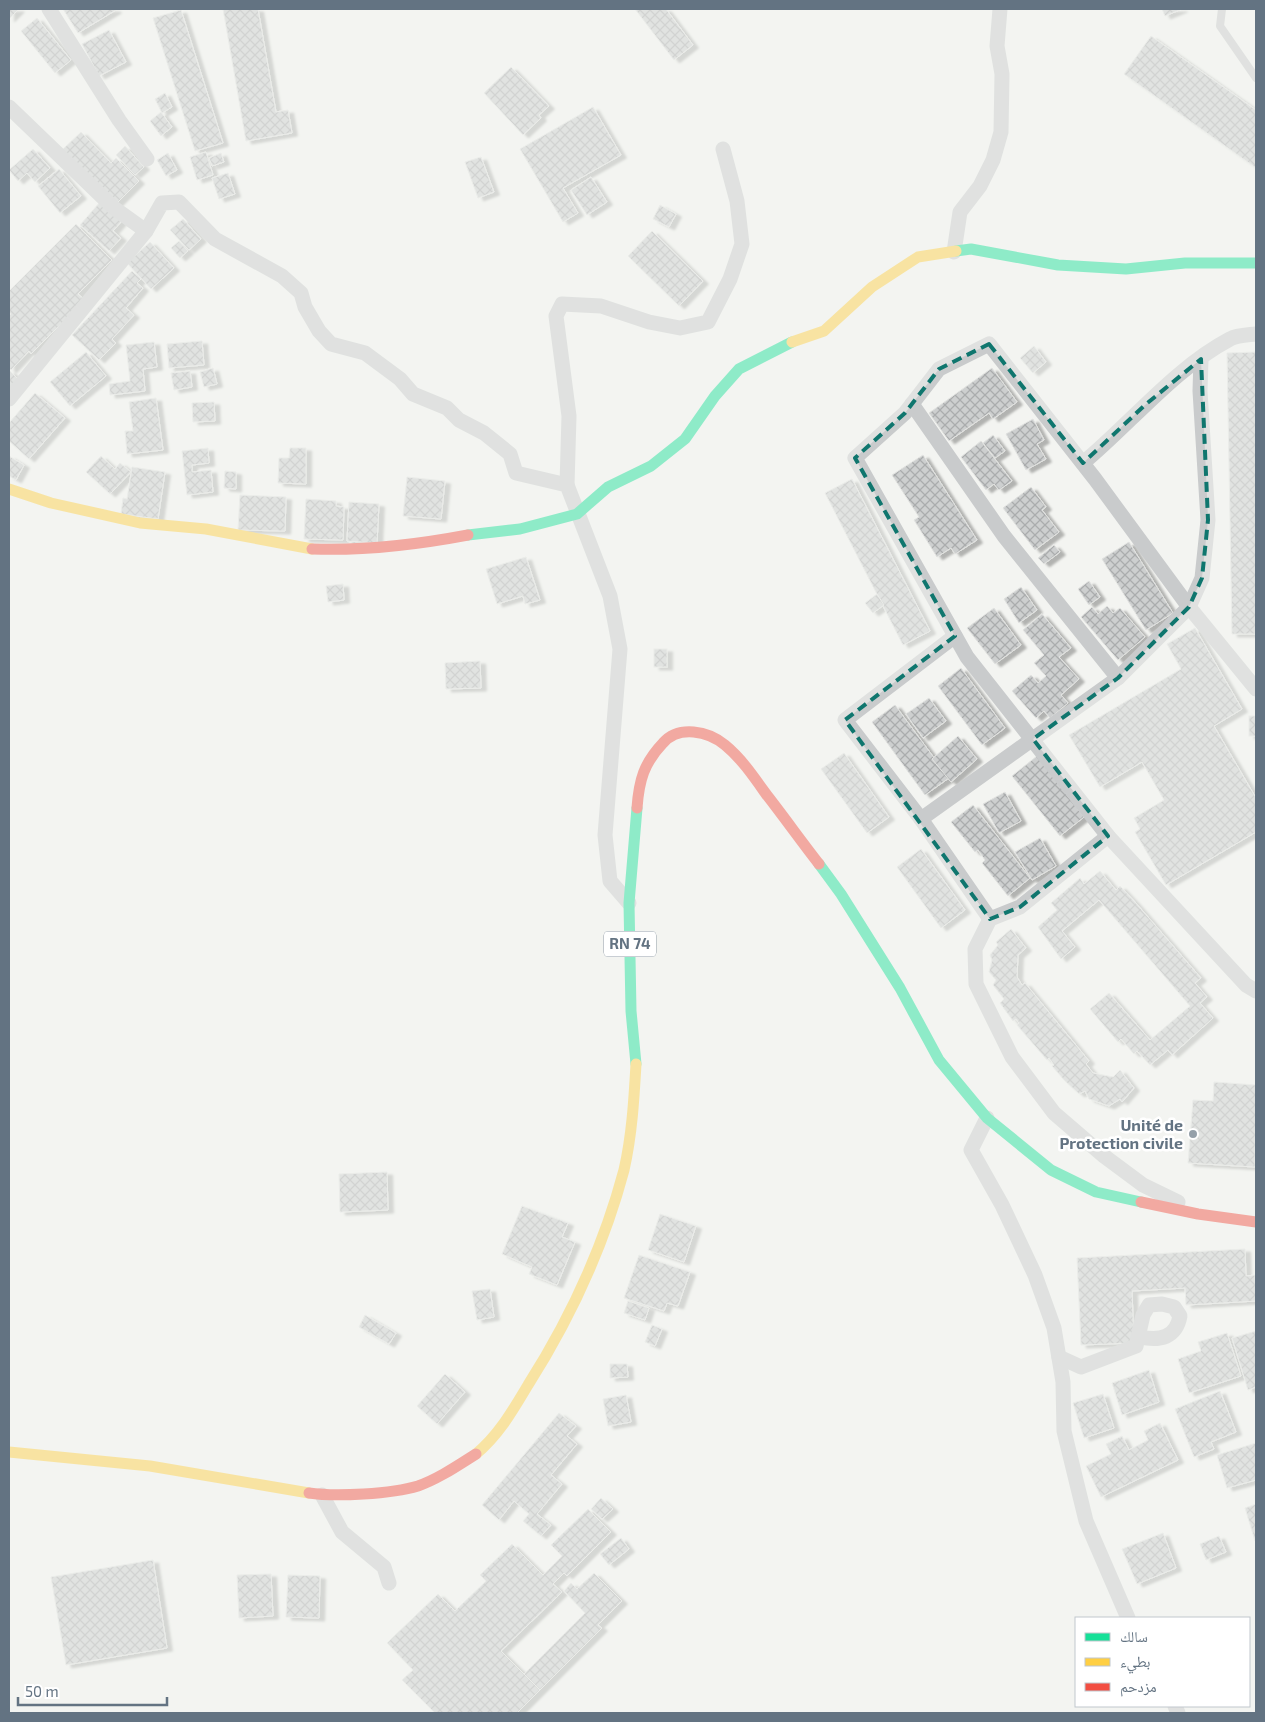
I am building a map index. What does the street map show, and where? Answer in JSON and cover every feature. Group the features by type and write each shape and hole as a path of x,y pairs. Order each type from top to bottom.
{"main road":[{"path":"9,489 51,504 140,523 206,529 305,549 354,551 411,546 472,534 520,529 577,514 608,487 651,466 685,439 714,396 739,369 779,346 824,331 872,288 918,257 971,249 1058,265 1126,269 1185,263 1256,262"},
{"name":"RN 74","path":"9,1452 150,1466 246,1484 322,1495 388,1491 417,1486 456,1467 477,1453 499,1431 556,1342 607,1226 624,1168 634,1110 636,1064 631,1012 629,903 638,797 643,772 650,758 668,737 679,732 699,732 724,744 750,772 829,878 900,988 939,1060 987,1118 1051,1170 1096,1192 1198,1214 1256,1222"}],"street":[{"path":"48,9 118,120 147,159"},
{"path":"954,252 960,212 980,186 993,160 1001,132 1002,74 997,46 1000,9"},
{"path":"9,107 114,208 146,231"},
{"path":"629,903 610,881 605,835 620,649 610,596 598,559 577,514 567,486 569,416 556,316 562,304 601,306 649,322 680,328 708,322 730,279 742,244 737,201 723,149"},
{"path":"9,399 146,231 162,203 178,202 215,239 282,276 301,293 310,315 331,344 365,354 400,379 414,394 447,408 459,420 484,433 510,454 516,472 567,486"},
{"path":"1083,463 1110,442 1145,404 1201,359 1231,338 1256,334"},
{"path":"1256,690 1189,607 1083,463 989,344 938,369 905,413 854,458 967,657 1108,836 1246,985 1256,991"},
{"path":"921,819 1118,678 1189,607 1202,578 1208,520 1200,391 1201,359"},
{"path":"912,404 1004,536 1118,678"},
{"path":"955,636 845,720 921,819 990,919"},
{"path":"1108,836 1020,907 990,919 975,949 976,984 1012,1057 1054,1113 1104,1156 1143,1185 1198,1214"},
{"path":"987,1118 971,1150 1002,1205 1035,1275 1054,1328 1063,1382 1064,1431 1086,1521 1128,1617"},
{"path":"1059,1357 1081,1367 1136,1346 1140,1337"},
{"path":"322,1495 342,1532 384,1567 390,1583"}],"lane":[{"path":"1222,9 1220,26 1256,78"}],"highlighted area":[{"path":"989,344 1083,463 1145,405 1201,359 1208,520 1202,578 1189,607 1118,678 1033,739 1108,836 1020,907 990,919 845,720 955,636 855,458 905,413 939,369"}],"building":[{"path":"9,9 19,9 9,19"},
{"path":"63,9 115,9 116,10 78,33"},
{"path":"223,9 258,9 276,112 288,110 292,133 246,141"},
{"path":"635,9 666,9 693,45 674,60"},
{"path":"1162,9 1182,9 1165,16"},
{"path":"181,10 223,143 195,151 153,18"},
{"path":"37,18 71,60 55,73 21,31"},
{"path":"109,30 126,62 99,76 82,44"},
{"path":"1151,36 1256,110 1256,168 1124,74"},
{"path":"511,67 549,106 539,115 541,118 523,135 484,93"},
{"path":"165,93 172,107 162,113 155,99"},
{"path":"593,107 621,155 563,188 578,213 563,222 520,149"},
{"path":"161,112 172,127 161,136 150,121"},
{"path":"81,132 111,163 116,158 139,181 115,205 62,150"},
{"path":"125,146 144,167 135,175 116,155"},
{"path":"33,149 50,168 35,182 27,173 18,181 9,170"},
{"path":"206,152 213,175 197,180 190,157"},
{"path":"168,153 177,170 166,176 157,160"},
{"path":"221,153 224,162 212,166 209,158"},
{"path":"481,157 494,192 478,198 465,162"},
{"path":"59,169 81,196 60,213 38,186"},
{"path":"228,173 235,194 219,199 212,178"},
{"path":"591,177 607,202 587,215 571,190"},
{"path":"100,202 121,222 113,231 121,238 109,251 80,225"},
{"path":"660,205 676,214 669,227 653,219"},
{"path":"183,219 201,239 189,250 170,230"},
{"path":"76,224 112,260 78,294 85,300 31,354 29,351 11,370 9,368 9,316 11,314 9,312 9,291"},
{"path":"652,231 703,281 679,306 628,256"},
{"path":"179,241 188,251 180,258 171,248"},
{"path":"150,242 174,268 151,289 127,263"},
{"path":"132,271 141,279 137,283 143,288 126,308 134,315 112,339 116,343 99,360 72,335"},
{"path":"202,341 204,365 169,368 167,344"},
{"path":"154,342 157,367 143,369 145,391 110,395 109,384 130,381 126,345"},
{"path":"1034,346 1046,362 1033,373 1020,358"},
{"path":"86,352 106,376 70,406 50,382"},
{"path":"1256,352 1256,634 1232,634 1227,353"},
{"path":"213,368 217,384 204,387 200,372"},
{"path":"992,368 1017,402 993,419 989,413 949,441 929,413"},
{"path":"9,370 20,381 9,393"},
{"path":"190,371 192,387 174,390 171,373"},
{"path":"35,393 65,418 29,459 9,441 9,423"},
{"path":"156,398 163,450 127,454 125,431 133,431 129,402"},
{"path":"214,402 215,421 193,422 192,403"},
{"path":"1033,419 1044,440 1037,444 1046,459 1026,470 1006,434"},
{"path":"993,435 1005,451 995,458 983,443"},
{"path":"981,441 1012,481 999,490 994,484 986,490 961,457"},
{"path":"208,448 209,463 192,465 192,472 211,470 213,492 187,495 182,451"},
{"path":"290,448 306,448 306,484 278,483 279,458 289,458"},
{"path":"923,455 977,540 955,554 951,548 937,557 914,520 919,517 892,475"},
{"path":"9,456 24,465 16,480 9,476"},
{"path":"101,456 115,469 120,463 131,472 110,494 86,472"},
{"path":"132,467 165,472 158,519 121,514 123,498 127,499"},
{"path":"225,471 236,472 236,489 224,488"},
{"path":"407,477 445,481 441,519 403,516"},
{"path":"852,479 930,631 903,645 825,493"},
{"path":"1031,487 1046,507 1042,510 1059,532 1035,550 1003,508"},
{"path":"240,495 286,497 285,531 238,530"},
{"path":"306,499 336,501 336,506 344,507 343,540 304,539"},
{"path":"349,502 379,504 377,543 347,541"},
{"path":"1129,542 1173,613 1146,630 1102,559"},
{"path":"1054,545 1060,552 1044,564 1038,558"},
{"path":"526,557 540,600 525,604 523,596 497,604 486,569"},
{"path":"1089,581 1100,597 1089,605 1078,589"},
{"path":"343,584 344,600 328,602 326,586"},
{"path":"1021,587 1037,610 1019,623 1004,599"},
{"path":"877,594 884,605 873,613 865,603"},
{"path":"1107,606 1113,613 1120,608 1145,637 1118,660 1081,617 1092,607 1098,614"},
{"path":"994,608 1021,645 995,664 967,628"},
{"path":"1042,614 1071,648 1059,657 1079,679 1061,695 1068,703 1050,718 1044,711 1036,718 1012,691 1031,675 1038,683 1046,676 1034,663 1044,655 1023,630"},
{"path":"1195,628 1242,709 1214,726 1256,798 1256,832 1166,885 1135,832 1140,829 1134,818 1164,800 1142,762 1100,787 1069,735 1181,669 1167,644"},
{"path":"654,649 667,649 667,667 654,667"},
{"path":"480,661 481,688 446,689 445,663"},
{"path":"961,668 1005,728 982,745 938,686"},
{"path":"929,698 946,721 923,738 906,714"},
{"path":"895,705 949,778 925,795 872,722"},
{"path":"1249,716 1256,716 1256,736 1249,736"},
{"path":"958,736 977,759 951,782 932,759"},
{"path":"844,753 889,817 867,833 821,769"},
{"path":"1037,756 1084,817 1060,836 1012,776"},
{"path":"1005,792 1021,821 999,833 983,804"},
{"path":"973,805 1030,878 1008,896 982,863 985,860 978,850 975,852 951,822"},
{"path":"1040,838 1056,866 1032,880 1015,852"},
{"path":"921,849 965,910 941,928 897,867"},
{"path":"1100,871 1116,890 1120,886 1201,978 1195,983 1207,997 1200,1003 1213,1018 1172,1055 1168,1050 1150,1065 1137,1051 1134,1054 1121,1039 1118,1042 1090,1009 1109,993 1150,1040 1190,1006 1099,900 1062,931 1075,947 1061,959 1038,927 1057,910 1051,903 1080,878 1084,884"},
{"path":"1011,929 1026,948 1018,955 1017,977 1022,985 1025,983 1089,1061 1086,1064 1093,1073 1113,1077 1120,1070 1134,1088 1122,1102 1120,1099 1109,1106 1089,1099 1085,1091 1079,1094 1064,1080 1052,1066 1054,1065 1049,1058 1047,1060 1017,1025 1019,1023 1016,1019 1013,1021 1000,1003 1004,999 993,985 996,980 989,972 992,960 990,955 998,945 996,942"},
{"path":"1214,1082 1256,1085 1255,1167 1188,1163 1193,1100 1213,1101"},
{"path":"387,1172 388,1210 340,1212 339,1174"},
{"path":"522,1206 568,1223 562,1237 575,1242 557,1285 529,1274 532,1267 502,1254"},
{"path":"660,1214 696,1226 684,1262 648,1250"},
{"path":"1245,1249 1246,1276 1255,1275 1256,1301 1186,1305 1185,1288 1132,1291 1134,1343 1081,1345 1077,1258"},
{"path":"639,1255 690,1272 678,1306 667,1303 664,1311 624,1298"},
{"path":"490,1289 494,1317 477,1320 472,1291"},
{"path":"628,1301 649,1308 645,1320 624,1313"},
{"path":"365,1315 396,1333 389,1344 359,1327"},
{"path":"652,1325 662,1329 655,1346 645,1342"},
{"path":"1256,1331 1256,1387 1248,1390 1232,1338"},
{"path":"1227,1333 1241,1376 1189,1393 1178,1359 1201,1351 1198,1342"},
{"path":"610,1364 627,1364 628,1377 610,1378"},
{"path":"1149,1370 1159,1402 1122,1415 1112,1383"},
{"path":"445,1374 465,1392 437,1424 417,1406"},
{"path":"1220,1391 1236,1432 1211,1442 1214,1449 1194,1457 1175,1409"},
{"path":"1103,1394 1114,1428 1084,1438 1073,1403"},
{"path":"626,1395 631,1422 608,1426 603,1399"},
{"path":"559,1413 576,1426 567,1436 577,1444 551,1475 562,1484 537,1514 551,1525 541,1536 523,1521 529,1514 514,1501 499,1520 482,1505"},
{"path":"1160,1423 1178,1460 1101,1497 1086,1466 1111,1454 1106,1444 1122,1436 1129,1450 1148,1440 1144,1431"},
{"path":"1256,1443 1256,1480 1227,1488 1217,1455"},
{"path":"601,1498 613,1509 602,1519 591,1509"},
{"path":"1256,1504 1256,1540 1255,1541 1245,1508"},
{"path":"588,1509 611,1532 567,1576 564,1573 553,1584 562,1592 501,1651 540,1690 517,1713 435,1713 402,1680 413,1670 387,1643 438,1594 455,1611 486,1581 480,1575 512,1544 543,1575 562,1556 551,1545"},
{"path":"1163,1533 1176,1568 1137,1584 1122,1549"},
{"path":"1219,1536 1226,1552 1206,1560 1200,1544"},
{"path":"621,1538 629,1549 609,1565 600,1554"},
{"path":"153,1560 167,1648 66,1665 51,1577"},
{"path":"594,1573 622,1601 598,1625 602,1628 540,1690 524,1674 585,1613 564,1591 571,1583 577,1589"},
{"path":"271,1574 273,1616 239,1618 237,1575"},
{"path":"288,1575 320,1576 319,1618 286,1617"}],"traffic: fast":[{"path":"956,251 971,249 1058,265 1126,269 1185,263 1256,263"},
{"path":"468,535 520,529 577,514 608,487 651,466 685,439 715,396 739,369 792,342"},
{"path":"636,1064 631,1011 629,903 637,808"},
{"path":"819,864 841,894 900,988 939,1060 987,1118 1051,1170 1096,1192 1141,1202"}],"traffic: slow":[{"path":"792,342 824,331 872,287 918,257 956,251"},
{"path":"9,489 51,503 140,523 206,529 312,549"},
{"path":"476,1454 492,1439 517,1404 572,1308 596,1254 616,1198 627,1157 636,1064"},
{"path":"9,1452 150,1466 309,1493"}],"traffic: jam":[{"path":"312,549 390,546 468,535"},
{"path":"637,808 639,789 644,772 651,758 663,743 677,734 685,732 702,733 725,745 742,762 819,864"},
{"path":"1141,1202 1198,1214 1256,1222"},
{"path":"309,1493 333,1495 364,1494 407,1489 433,1480 476,1454"}],"place":[{"name":"Unité de Protection civile","path":"1193,1134"}]}
